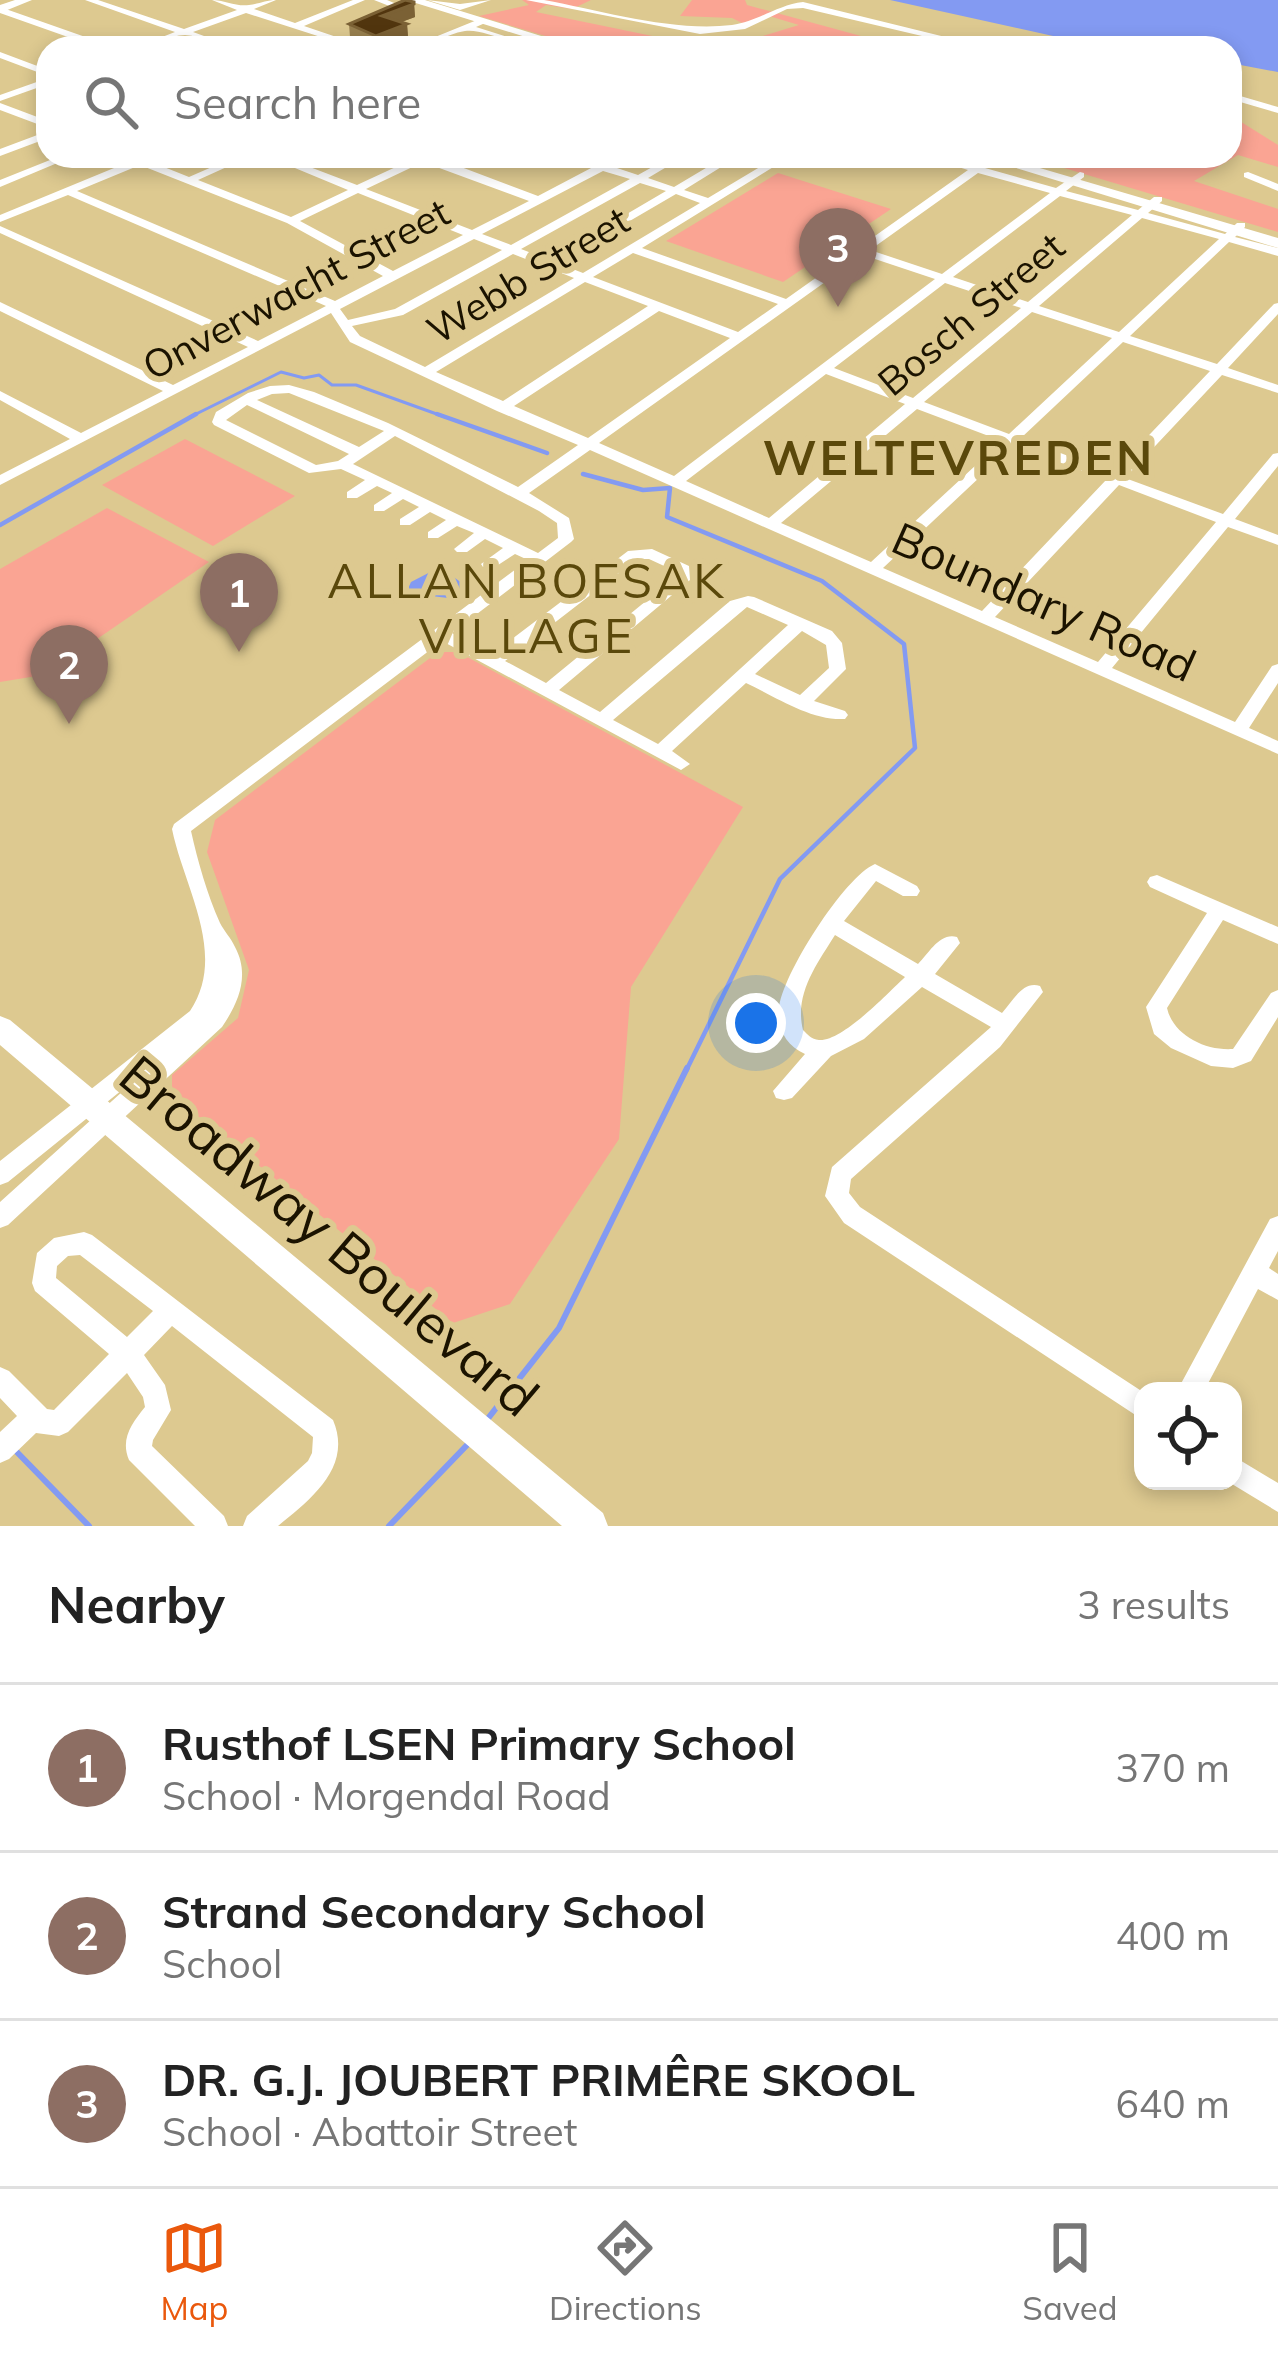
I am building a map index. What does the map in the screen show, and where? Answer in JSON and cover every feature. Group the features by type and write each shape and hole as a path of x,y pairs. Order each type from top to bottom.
{"main road":[{"path":"0,9 26,0"},
{"path":"403,3 516,36"},
{"path":"474,24 524,36"},
{"path":"1034,168 1077,177 1151,206 1278,244"},
{"name":"Broadway Boulevard","path":"0,1028 590,1526"}],"street":[{"path":"89,0 196,36"},
{"path":"216,0 326,36"},
{"path":"173,36 272,0"},
{"path":"295,26 362,0"},
{"path":"378,0 403,3"},
{"path":"431,0 457,7 488,0"},
{"path":"530,0 684,30 721,31 748,26 791,3 930,36"},
{"path":"377,18 403,3"},
{"path":"634,19 652,8"},
{"path":"0,9 75,36"},
{"path":"444,36 474,24 502,36"},
{"path":"332,36 344,31"},
{"path":"0,55 36,72"},
{"path":"0,102 36,83"},
{"path":"1242,99 1273,108"},
{"path":"0,102 36,119"},
{"path":"0,124 25,115"},
{"path":"0,153 36,139"},
{"path":"0,184 39,168"},
{"path":"0,219 118,168"},
{"path":"163,168 291,221 392,276"},
{"path":"190,180 218,168"},
{"path":"303,168 738,337"},
{"path":"291,221 400,168"},
{"path":"452,168 538,200"},
{"name":"Onverwacht Street","path":"0,481 600,168"},
{"path":"610,168 710,202"},
{"path":"345,323 396,313 658,168"},
{"path":"624,220 713,168"},
{"name":"Webb Street","path":"426,372 766,168"},
{"path":"520,493 536,477 979,168"},
{"path":"1010,168 1057,192 1151,206"},
{"path":"1248,175 1278,188"},
{"path":"674,483 1077,177"},
{"path":"68,191 332,307"},
{"name":"Bosch Street","path":"770,525 1151,206"},
{"path":"588,207 659,232"},
{"path":"0,229 257,346"},
{"path":"872,570 1235,231"},
{"path":"632,248 786,303"},
{"path":"861,251 1278,389"},
{"path":"0,305 174,391"},
{"path":"502,407 657,306"},
{"name":"Boundary Road","path":"332,307 362,343 1278,748"},
{"path":"985,618 1278,307"},
{"path":"824,369 1278,539"},
{"path":"0,1175 98,1112 224,1010 231,993 232,966 222,940 212,932 181,829 561,544 568,528 558,516 520,493 460,473 442,456 409,449 392,432 299,390 270,390 221,415 223,426 308,469 350,458 392,432"},
{"path":"0,395 82,439"},
{"path":"247,400 350,458 376,480 540,560"},
{"path":"427,465 442,456"},
{"path":"1102,669 1278,457"},
{"path":"352,495 376,480"},
{"path":"379,508 402,493"},
{"path":"406,522 430,506"},
{"path":"434,536 457,520"},
{"path":"462,549 484,533"},
{"path":"489,564 513,548"},
{"path":"493,662 633,554 652,554 683,569 682,580 547,691"},
{"path":"602,720 741,602 755,602 831,639 840,664 802,704"},
{"path":"661,752 800,623"},
{"path":"440,633 681,764"},
{"path":"1239,730 1278,670"},
{"path":"744,674 802,704 839,715"},
{"path":"824,1049 798,1040 789,1013 792,991 853,888 875,871 910,891"},
{"path":"1157,882 1278,936"},
{"path":"1218,912 1156,1007 1158,1023 1212,1058 1234,1060 1243,1055 1278,999"},
{"path":"833,924 1006,1026"},
{"path":"784,1090 824,1049 923,976 950,944"},
{"path":"1033,992 1006,1026 840,1174 837,1196 852,1215 1134,1401"},
{"path":"0,1217 98,1112"},
{"path":"1195,1382 1278,1227"},
{"path":"214,1526 138,1451 140,1435 158,1410 158,1395 118,1341 44,1283 42,1268 49,1256 69,1243 84,1244 328,1435 323,1464 257,1526"},
{"path":"1253,1272 1278,1288"},
{"path":"0,1380 14,1437 64,1418 171,1310"},
{"path":"1242,1475 1278,1499"}],"shaded area":[{"path":"522,0 591,0 572,9 546,5 536,12 652,36 546,36 479,16 529,5"},
{"path":"692,0 745,0 747,5 861,36 763,36 799,25 769,16 748,26 732,18 680,16"},
{"path":"1242,122 1278,145 1278,167 1242,156"},
{"path":"1064,168 1216,168 1194,181 1278,209 1278,232"},
{"path":"778,173 891,209 783,282 666,241"},
{"path":"185,439 295,496 213,546 102,485"},
{"path":"107,508 209,562 52,670 55,673 0,682 0,569"},
{"path":"438,652 458,652 743,807 631,987 619,1139 510,1304 453,1323 172,1095 172,1075 238,1018 249,970 207,852 215,820"}],"water":[{"path":"890,0 1278,0 1278,72 1242,65 1242,36 1053,36"},
{"path":"440,567 470,589 448,598 406,593 411,582"}],"building":[{"path":"405,0 414,4 382,16 407,24 376,36 349,24"}],"waterway":[{"path":"196,414 281,372 304,378 319,375 332,385 356,385 445,417"},
{"path":"0,525 196,414"},
{"path":"190,417 196,414"},
{"path":"437,414 547,453"},
{"path":"583,474 643,490 670,488 667,517 822,581 904,644 915,748 780,879 686,1071"},
{"path":"486,1421 559,1328 687,1068"},
{"path":"389,1526 468,1444"},
{"path":"12,1447 89,1526"}],"place":[{"name":"DR. G.J. JOUBERT PRIMÊRE SKOOL","path":"838,307"},
{"name":"Rusthof LSEN Primary School","path":"239,652"},
{"name":"Strand Secondary School","path":"69,724"}],"district":[{"name":"WELTEVREDEN","path":"959,458"},
{"name":"ALLAN BOESAK VILLAGE","path":"527,608"}]}
